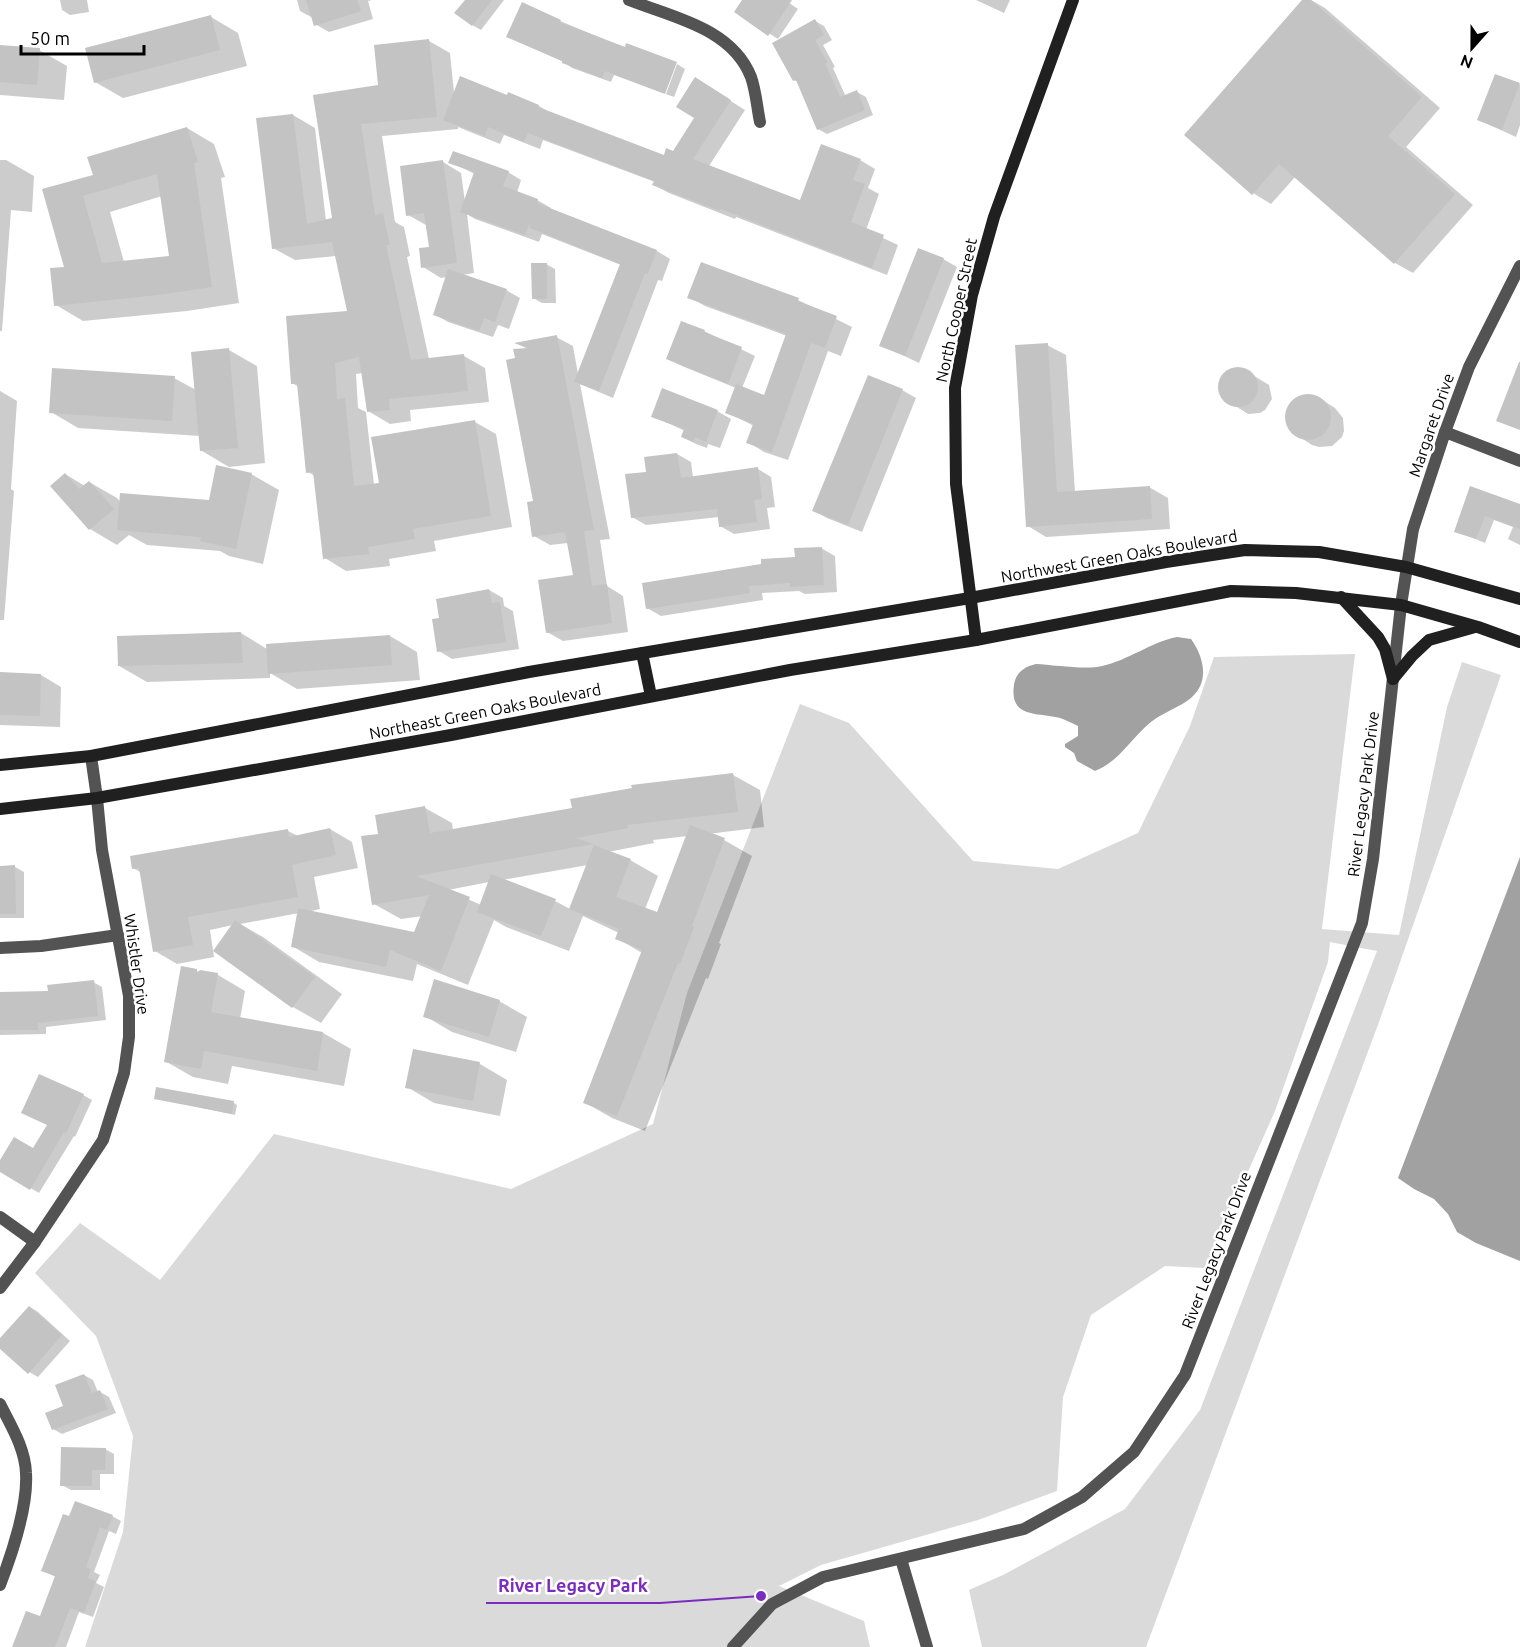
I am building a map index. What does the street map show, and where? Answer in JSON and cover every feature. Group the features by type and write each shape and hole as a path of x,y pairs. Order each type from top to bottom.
{"main road":[{"name":"North Cooper Street","path":"976,640 956,484 954,388 972,295 994,217 1073,0"},
{"name":"Northwest Green Oaks Boulevard","path":"970,598 1245,550 1319,552 1406,567 1520,599"},
{"path":"976,640 1231,591 1296,593 1401,605 1478,627 1520,642"},
{"path":"1341,597 1378,637 1385,649 1393,679"},
{"name":"Northeast Green Oaks Boulevard","path":"0,765 91,756 529,672 970,598"},
{"path":"1393,679 1412,656 1430,640 1478,627"},
{"name":"Northeast Green Oaks Boulevard","path":"0,809 98,798 451,735 790,670 976,640"},
{"path":"642,653 651,696"}],"street":[{"path":"629,0 713,32 745,66 751,78 760,123"},
{"name":"Margaret Drive","path":"1401,605 1413,529 1445,432 1469,367 1520,266"},
{"path":"1445,432 1520,461"},
{"name":"River Legacy Park Drive","path":"732,1647 772,1604 823,1577 1024,1529 1082,1497 1134,1452 1185,1375 1362,923 1373,859 1401,605"},
{"name":"Whistler Drive","path":"0,1288 35,1242 103,1140 124,1072 129,1037 129,996 102,850 98,798 91,756"},
{"path":"0,948 41,946 118,935"},
{"path":"0,1217 35,1242"},
{"path":"0,1404 18,1440 26,1473 22,1518 0,1585"},
{"path":"901,1559 927,1647"}],"shaded area":[{"path":"1177,637 1191,639 1202,661 1203,677 1197,692 1151,722 1118,755 1104,767 1095,771 1077,761 1074,753 1065,747 1065,744 1078,736 1078,726 1060,718 1027,712 1016,704 1015,680 1021,671 1028,667 1036,664 1102,666"},
{"path":"1355,654 1322,929 1399,935 1447,707 1462,662 1501,675 1379,1022 1146,1647 982,1647 969,1590 1003,1575 1125,1509 1200,1410 1377,951 1330,942 1328,962 1275,1111 1205,1268 1165,1266 1091,1315 1063,1397 1057,1491 978,1520 821,1565 779,1586 864,1621 870,1647 85,1647 123,1532 133,1436 96,1336 35,1273 80,1223 160,1280 274,1134 511,1189 653,1124 687,993 800,704 849,723 973,861 1058,869 1138,833 1190,726 1214,657"},
{"path":"1520,857 1520,1261 1476,1243 1457,1232 1448,1214 1434,1199 1398,1178"}],"building":[{"path":"306,0 357,0 361,11 314,26"},
{"path":"465,0 492,0 472,26 454,13"},
{"path":"742,0 792,0 768,36 734,12"},
{"path":"1302,0 1311,0 1422,97 1388,136 1455,194 1394,264 1279,164 1252,195 1184,135"},
{"path":"522,2 561,20 560,22 625,47 626,43 677,62 665,94 605,71 602,78 562,63 562,61 506,37"},
{"path":"211,15 220,50 94,83 85,48"},
{"path":"815,19 824,35 815,40 827,62 825,63 840,97 857,90 865,110 817,130 796,80 793,81 772,43"},
{"path":"429,39 437,117 361,124 375,215 383,213 390,245 386,245 411,360 464,354 468,391 389,399 390,410 367,412 359,357 335,363 337,399 345,398 354,486 379,483 371,437 475,420 491,516 413,529 415,539 368,547 369,554 323,559 313,472 306,473 297,384 291,384 286,316 347,311 332,242 272,249 256,118 293,114 307,224 332,218 313,95 378,85 374,45"},
{"path":"0,45 40,48 37,85 0,82"},
{"path":"1495,74 1520,83 1502,130 1477,120"},
{"path":"460,76 507,95 508,92 539,105 538,107 664,155 666,148 673,151 694,118 676,107 695,77 731,100 693,159 800,200 821,144 861,159 853,180 865,184 851,222 884,235 872,268 721,209 720,211 652,185 654,181 528,133 524,142 488,127 485,136 443,120"},
{"path":"187,127 198,162 194,163 212,287 54,306 50,268 64,267 42,189 93,175 87,157","holes":["157,174 169,256 102,263 83,196"]},
{"path":"453,151 509,171 503,186 538,199 537,203 657,250 648,274 645,273 599,391 574,382 620,264 530,228 530,223 525,235 460,212 474,172 448,163"},
{"path":"443,160 457,263 421,268 419,248 429,247 424,213 406,216 400,166"},
{"path":"918,248 944,258 905,356 879,346"},
{"path":"701,262 799,298 798,301 837,316 825,348 811,343 772,452 746,443 753,424 725,413 736,384 764,395 786,334 687,298"},
{"path":"531,263 547,263 547,299 532,299"},
{"path":"448,269 507,289 495,322 484,318 479,331 433,315"},
{"path":"681,321 742,347 728,384 666,359"},
{"path":"557,335 594,530 584,531 592,586 607,584 612,623 546,633 538,580 573,575 565,532 532,537 527,502 533,501 506,360 515,358 513,349 528,348 514,343"},
{"path":"1048,343 1057,492 1150,486 1152,519 1026,527 1015,345"},
{"path":"229,348 238,448 200,451 191,352"},
{"path":"1520,362 1520,430 1496,421"},
{"path":"1238,367 1246,368 1252,373 1257,379 1257,395 1252,401 1246,406 1238,407 1230,406 1224,401 1219,395 1218,387 1219,379 1224,373 1230,368"},
{"path":"52,368 175,376 172,421 49,413"},
{"path":"868,375 903,389 848,525 812,511"},
{"path":"662,388 718,410 706,442 695,437 693,442 681,437 684,429 651,417"},
{"path":"1313,394 1325,400 1330,408 1330,426 1325,434 1317,439 1303,440 1295,437 1288,430 1285,412 1288,404 1295,397"},
{"path":"677,453 681,478 758,467 762,499 754,500 757,522 719,527 717,509 631,518 625,474 646,472 644,457"},
{"path":"216,465 252,473 236,549 200,541 201,537 117,530 120,493 209,500"},
{"path":"65,473 79,489 89,481 114,509 89,530 50,486"},
{"path":"1470,486 1520,504 1520,529 1485,516 1476,539 1454,532"},
{"path":"822,547 824,585 790,587 790,583 749,586 750,593 646,609 642,583 761,564 761,559 795,557 794,548"},
{"path":"489,589 492,603 500,602 506,642 437,652 432,619 439,618 436,599"},
{"path":"241,632 243,663 118,666 117,636"},
{"path":"390,635 392,665 268,674 266,644"},
{"path":"0,672 41,674 40,716 0,715"},
{"path":"733,773 738,812 627,825 628,828 576,838 593,844 416,876 470,897 441,971 390,950 386,967 291,947 298,908 414,932 429,895 372,905 361,836 378,834 375,815 425,806 430,833 572,808 570,799 632,788 631,785"},
{"path":"690,825 725,838 680,964 678,963 617,1116 583,1103 642,950 615,939 619,929 569,909 594,845 631,859 616,897 657,912"},
{"path":"330,828 336,855 292,865 298,897 188,917 193,945 153,952 139,868 132,869 130,856 288,829 289,837"},
{"path":"15,865 16,914 0,914 0,866"},
{"path":"491,874 556,899 541,936 477,912"},
{"path":"235,920 315,977 292,1008 213,951"},
{"path":"181,966 197,969 197,973 200,970 218,973 211,1012 323,1032 317,1071 204,1051 201,1069 164,1062"},
{"path":"434,979 500,1000 489,1037 423,1017"},
{"path":"94,980 98,1016 38,1023 38,1030 0,1030 0,992 48,991 47,985"},
{"path":"413,1049 480,1062 473,1101 405,1088"},
{"path":"39,1074 84,1094 66,1133 64,1132 30,1190 0,1172 0,1160 14,1137 33,1148 47,1125 21,1113"},
{"path":"156,1087 234,1101 232,1114 154,1099"},
{"path":"29,1306 62,1335 28,1374 0,1349 0,1338"},
{"path":"84,1374 92,1393 100,1390 108,1409 52,1430 45,1413 63,1406 55,1385"},
{"path":"61,1447 106,1448 105,1470 92,1470 92,1486 60,1486"},
{"path":"75,1501 113,1515 107,1530 100,1527 86,1567 91,1569 88,1578 96,1581 84,1613 70,1608 55,1647 12,1647 26,1611 40,1616 55,1576 41,1571 63,1514 69,1516"}],"place":[{"name":"River Legacy Park","path":"761,1596"}]}
